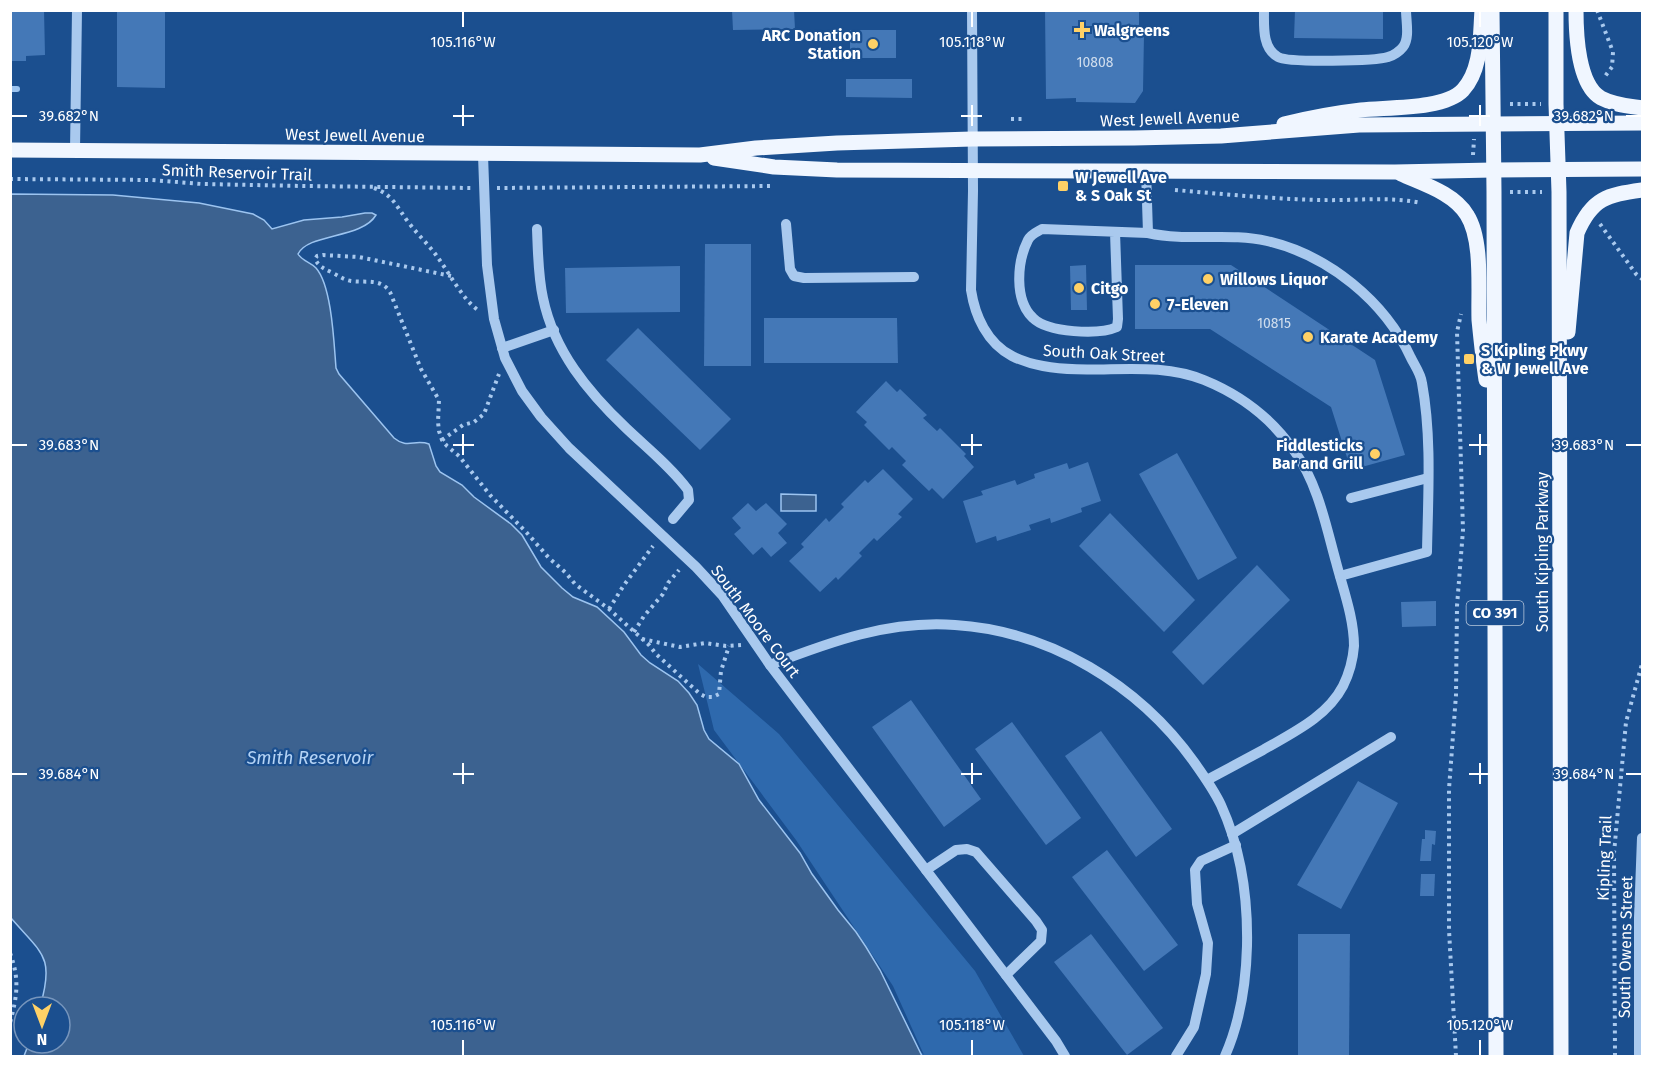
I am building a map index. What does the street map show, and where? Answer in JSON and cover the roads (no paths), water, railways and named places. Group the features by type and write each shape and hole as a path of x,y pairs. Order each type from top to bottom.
{"main road":[{"path":"1252,133 1308,118 1362,110 1424,105 1452,98 1463,89 1477,62 1482,10"},
{"name":"CO 391","path":"1492,10 1496,1056"},
{"name":"South Kipling Parkway","path":"1557,10 1561,1056"},
{"path":"1576,10 1576,38 1588,84 1600,98 1619,105 1642,108"},
{"name":"West Jewell Avenue","path":"10,150 700,155 790,146 972,139 1221,136 1359,125 1642,123"},
{"name":"West Jewell Avenue","path":"700,155 750,164 837,170 1395,172 1642,169"},
{"path":"1395,172 1433,188 1460,205 1474,230 1478,251 1479,321 1494,445"},
{"path":"1560,431 1577,233 1583,219 1597,203 1615,194 1642,190"}],"street":[{"path":"75,150 77,10"},
{"name":"South Oak Street","path":"972,10 971,290 973,304 987,334 999,348 1029,363 1068,369 1165,370 1184,373 1221,387 1271,423 1297,454 1315,490 1349,611 1354,648 1343,686 1334,700 1319,715 1298,730 1207,780"},
{"path":"1264,10 1264,34 1268,47 1277,57 1290,60 1342,61 1388,57 1401,49 1406,42 1406,10"},
{"name":"South Moore Court","path":"483,155 487,265 494,319 504,353 522,391 554,432 590,469 689,560 722,595 771,665 1056,1041 1065,1056"},
{"path":"1146,171 1149,233"},
{"path":"786,224 790,269 794,276 804,278 914,277"},
{"path":"537,229 543,297 554,330 569,360 588,389 688,490 689,500 673,519"},
{"path":"1115,232 1117,327 1106,332 1062,330 1034,320 1026,310 1020,290 1019,269 1028,239 1042,229 1149,233 1168,237 1239,238 1266,241 1305,254 1338,273 1379,308 1403,341 1422,380 1428,435 1427,552 1340,576"},
{"path":"504,353 554,330"},
{"path":"1351,498 1428,478"},
{"path":"771,665 840,639 872,630 899,626 955,624 1008,633 1060,651 1100,673 1128,693 1163,724 1188,753 1220,802 1234,840 1242,870 1247,913 1247,961 1238,1016 1225,1056"},
{"path":"1176,1056 1194,1027 1206,974 1208,943 1197,904 1195,870 1201,861 1391,737"},
{"name":"South Owens Street","path":"1639,1056 1642,838"},
{"path":"926,870 956,850 967,849 976,852 1036,921 1042,930 1041,941 1006,975"}],"water":[{"name":"Smith Reservoir","path":"11,194 113,195 199,203 253,214 264,220 272,229 304,220 372,213 376,215 369,223 348,232 312,242 298,254 316,268 326,288 336,368 339,374 394,438 403,443 429,444 440,472 462,485 474,497 511,524 522,535 541,567 562,588 573,597 597,607 624,632 641,655 678,681 689,693 697,705 709,739 739,764 759,800 800,853 812,874 866,947 880,970 922,1056 24,1056 72,1055 72,995 43,995 46,977 43,957 11,918"},
{"path":"781,494 816,495 816,511 781,511"}],"waterway":[{"path":"10,89 17,89"}],"place":[{"name":"Walgreens","path":"1082,30"},
{"name":"ARC Donation Station","path":"873,44"},
{"name":"W Jewell Ave & S Oak St","path":"1063,186"},
{"name":"Willows Liquor","path":"1208,279"},
{"name":"Citgo","path":"1079,288"},
{"name":"7-Eleven","path":"1155,304"},
{"name":"Karate Academy","path":"1308,337"},
{"name":"S Kipling Pkwy & W Jewell Ave","path":"1469,359"},
{"name":"Fiddlesticks Bar and Grill","path":"1375,454"}]}
